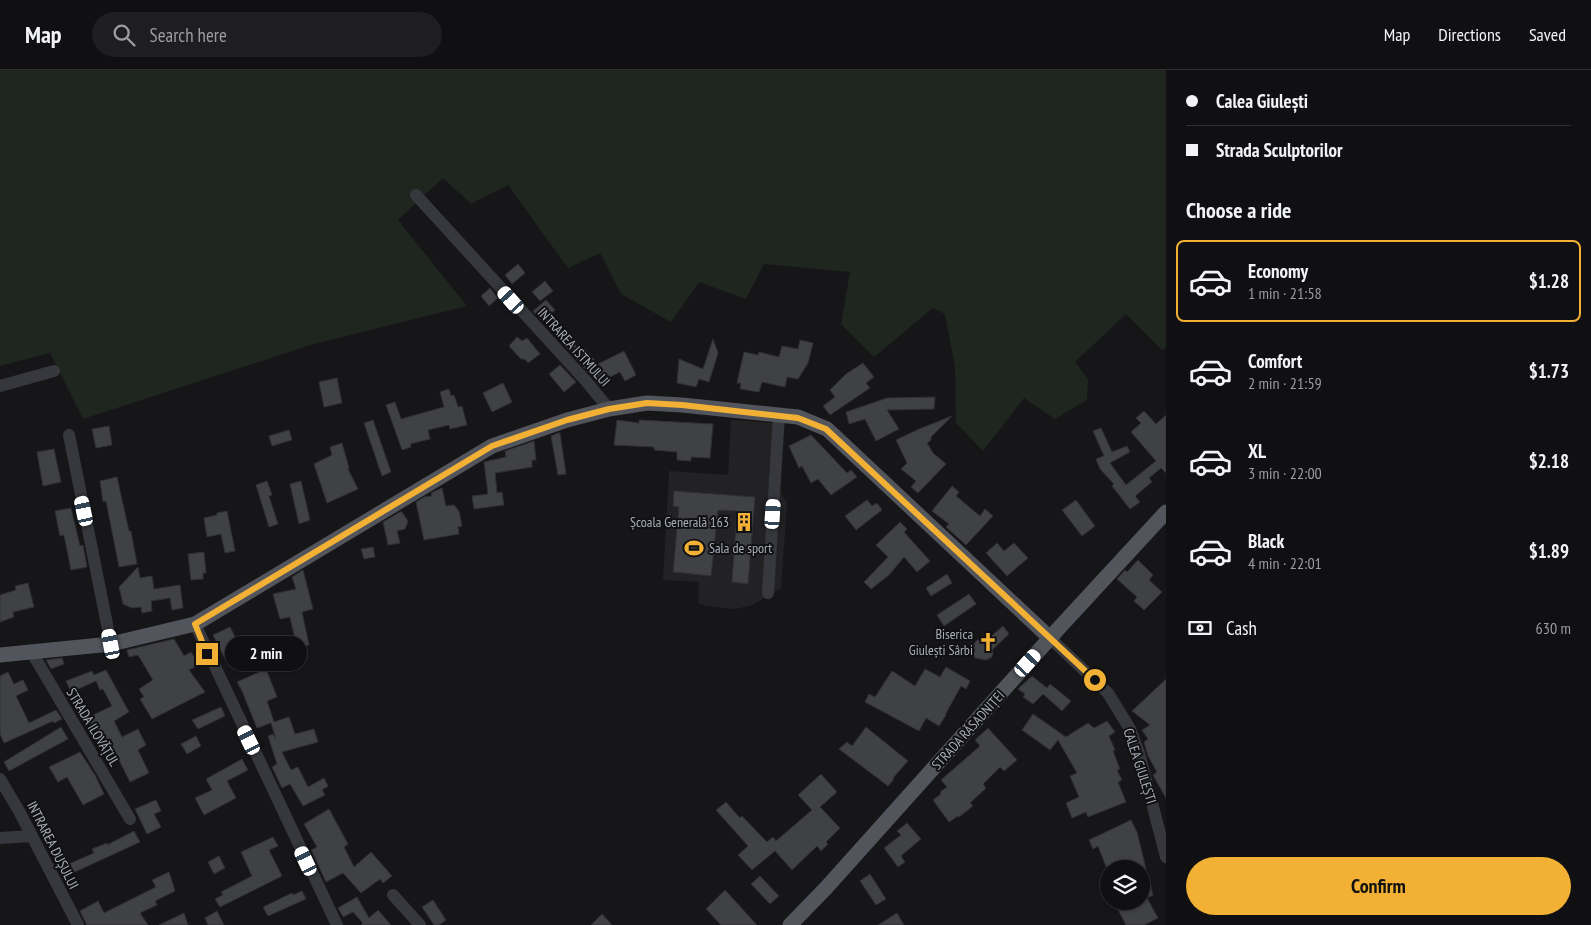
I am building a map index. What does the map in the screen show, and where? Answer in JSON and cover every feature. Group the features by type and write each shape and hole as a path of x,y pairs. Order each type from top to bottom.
{"main road":[{"name":"CALEA GIULEȘTI","path":"0,655 111,644 195,624 492,446 567,420 609,409 647,403 779,415 798,418 826,429 1050,638"},
{"name":"STRADA RĂSADNIȚEI","path":"790,925 826,888 1050,638 1166,512"}],"street":[{"name":"INTRAREA ISTMULUI","path":"416,195 609,409"},
{"path":"0,386 54,371"},
{"path":"768,593 779,415"},
{"path":"69,435 111,644"},
{"path":"195,624 337,925"},
{"name":"CALEA GIULEȘTI","path":"1050,638 1108,693 1130,729 1139,754 1166,856"},
{"name":"STRADA ILOVĂȚUL","path":"31,651 130,819"},
{"name":"INTRAREA DUȘULUI","path":"0,779 19,811 78,925"},
{"path":"0,838 32,836"},
{"path":"393,895 420,925"}],"shaded area":[{"path":"0,70 1166,70 1166,347 1162,350 1126,314 1075,362 1088,379 1087,400 1055,419 1024,398 983,451 956,423 955,367 945,314 933,308 874,357 841,324 850,272 764,264 746,299 699,282 671,322 621,294 600,253 568,268 508,185 471,204 443,178 398,220 467,306 314,344 83,419 50,353 0,366"},
{"path":"731,420 773,423 769,475 787,502 781,588 753,605 735,609 706,606 698,603 699,582 663,580 669,471 728,475"}],"building":[{"path":"518,264 525,273 512,284 505,275"},
{"path":"545,281 553,291 540,301 532,292"},
{"path":"490,288 498,298 489,306 481,296"},
{"path":"546,300 555,310 542,321 533,311"},
{"path":"563,332 581,351 584,348 598,364 624,351 636,375 625,381 620,372 610,377 600,386 557,337"},
{"path":"517,337 522,341 527,338 540,354 528,363 525,359 521,359 509,346"},
{"path":"713,339 718,353 709,382 699,379 696,387 677,383 679,359 703,369"},
{"path":"800,340 813,343 808,363 798,379 787,377 785,387 762,382 759,392 740,389 741,383 737,383 744,352 758,355 759,352 779,357 782,346 798,349"},
{"path":"863,363 874,377 866,383 870,388 830,415 823,406 835,397 830,390 846,374"},
{"path":"560,365 576,382 564,392 549,374"},
{"path":"337,378 342,403 324,407 319,382"},
{"path":"503,383 512,402 492,412 483,393"},
{"path":"449,389 451,396 454,395 458,407 462,406 467,425 450,429 449,425 428,430 430,439 410,444 411,447 402,450 386,405 395,402 401,419 444,407 440,392"},
{"path":"935,397 934,409 887,410 899,429 876,441 865,419 849,424 846,412 887,398"},
{"path":"1144,411 1156,424 1166,415 1166,473 1161,468 1149,478 1152,482 1135,496 1140,502 1130,509 1112,486 1114,484 1100,469 1096,459 1104,456 1093,431 1101,428 1112,452 1127,446 1130,452 1110,463 1126,485 1156,461 1131,432 1141,423 1136,418"},
{"path":"952,416 927,443 933,453 946,464 918,493 911,487 916,481 901,469 907,463 896,440"},
{"path":"373,420 391,472 382,476 364,423"},
{"path":"617,420 639,423 639,420 713,424 710,458 691,457 691,461 677,460 677,452 654,450 654,447 614,445"},
{"path":"109,426 112,445 96,448 92,429"},
{"path":"289,430 292,440 272,446 269,436"},
{"path":"560,433 566,474 558,475 551,436"},
{"path":"811,435 847,473 851,470 857,477 831,495 818,479 811,483 802,466 799,468 789,446"},
{"path":"534,441 536,460 532,460 532,467 495,473 497,493 502,492 504,505 474,509 472,496 488,494 484,462 506,457 505,451"},
{"path":"342,443 348,469 358,489 327,503 314,464 332,455 330,447"},
{"path":"54,449 61,482 43,486 37,452"},
{"path":"117,477 129,531 131,531 137,564 119,567 106,501 103,502 100,481"},
{"path":"267,481 272,495 269,496 278,524 269,527 256,485"},
{"path":"301,481 310,520 299,524 290,484"},
{"path":"952,486 959,492 956,496 980,516 985,509 993,516 966,545 946,527 949,524 932,511"},
{"path":"442,488 446,506 454,505 459,511 462,526 458,527 459,534 424,540 416,502 424,497 432,496 431,493"},
{"path":"674,491 755,497 748,584 732,582 737,511 718,510 711,576 673,572 679,507 673,506"},
{"path":"867,500 872,506 877,503 882,510 856,530 845,516"},
{"path":"1076,500 1095,526 1082,536 1062,510"},
{"path":"71,508 80,546 83,545 87,567 71,570 64,535 60,536 55,511"},
{"path":"227,511 235,551 225,553 221,534 207,537 204,518"},
{"path":"400,512 408,521 405,529 397,531 400,543 388,545 383,522"},
{"path":"900,522 907,529 904,532 930,561 917,572 904,557 889,575 871,589 864,582 888,557 876,545"},
{"path":"997,543 1004,551 1014,543 1028,558 1007,576 986,553"},
{"path":"373,547 375,557 364,559 361,549"},
{"path":"204,552 206,573 203,573 203,579 191,580 188,554"},
{"path":"1138,560 1153,575 1149,580 1162,592 1144,610 1134,601 1137,597 1117,579 1125,570 1127,572"},
{"path":"138,567 140,578 152,576 154,589 180,585 183,608 172,610 170,598 151,601 152,611 142,613 141,607 132,608 123,604 119,587"},
{"path":"303,570 313,609 302,612 309,645 297,648 290,617 280,619 273,594 296,589 292,577"},
{"path":"947,574 952,583 931,596 926,588"},
{"path":"28,583 34,607 13,612 14,617 0,622 0,595 16,590 15,586"},
{"path":"969,594 976,604 944,626 937,615"},
{"name":"Biserica Giulești Sârbi","path":"1003,626 1009,634 992,650 992,657 986,660 975,658 973,654 975,651 974,644 977,640 986,641"},
{"path":"230,627 242,650 225,659 213,635"},
{"path":"174,639 184,656 191,652 199,665 189,670 205,692 152,719 140,699 144,697 139,689 153,680 138,655 129,657 127,650"},
{"path":"62,658 64,664 51,669 46,660"},
{"path":"946,667 970,681 966,689 961,686 939,726 926,718 919,731 865,702 869,694 875,697 892,671 915,686 925,669 940,677"},
{"path":"266,669 277,697 267,701 274,722 289,717 295,734 314,729 318,742 282,752 291,770 298,767 308,787 324,778 328,786 322,790 325,795 303,806 290,784 282,788 272,767 277,764 268,736 273,734 276,739 271,723 257,728 237,682"},
{"path":"106,670 129,712 114,721 122,737 138,729 146,745 138,750 149,773 130,782 119,760 113,763 87,718 112,706 103,689 100,690 96,681 71,692 66,681 92,671 94,675"},
{"path":"8,672 14,684 23,680 28,690 16,696 29,723 56,710 62,719 54,723 53,721 4,743 0,734 0,676"},
{"path":"1032,676 1047,688 1050,684 1071,701 1062,711 1043,694 1033,704 1023,697 1025,694 1018,689"},
{"path":"1166,679 1166,798 1153,775 1157,772 1148,756 1144,742 1148,739 1142,730 1150,725 1132,711"},
{"path":"221,707 225,716 198,729 192,720"},
{"path":"1033,714 1066,737 1088,723 1094,728 1107,721 1115,732 1109,736 1120,769 1117,770 1122,780 1118,782 1126,802 1088,817 1086,812 1072,818 1066,803 1079,797 1070,776 1077,773 1058,740 1050,750 1022,730"},
{"path":"61,727 68,739 9,771 4,762"},
{"path":"866,727 908,761 888,786 839,749 847,742 852,746"},
{"path":"988,728 1017,760 1004,771 1000,767 983,784 986,788 970,803 973,806 949,822 933,800 947,787 941,780 980,746 975,740"},
{"path":"196,736 201,746 187,754 181,744"},
{"path":"80,752 95,775 104,794 83,805 67,777 58,782 49,767"},
{"path":"242,759 248,770 227,781 236,798 204,815 195,798 212,790 206,779"},
{"path":"821,774 837,792 820,807 840,828 826,842 828,844 821,851 817,846 792,870 775,851 752,870 738,855 748,846 716,810 726,802 740,818 742,816 767,842 773,837 776,841 812,810 798,795"},
{"path":"156,800 161,811 154,814 161,827 147,834 135,809"},
{"path":"329,809 348,844 344,847 354,867 371,852 392,876 383,883 380,879 361,893 343,873 326,882 311,850 317,847 304,824"},
{"path":"1131,820 1137,832 1144,860 1103,860 1098,846 1093,849 1089,840"},
{"path":"907,823 921,839 901,856 905,862 898,867 884,848 901,835 897,831"},
{"path":"134,831 140,842 66,876 62,867 94,853 92,849 107,843 107,845"},
{"path":"273,837 278,846 269,850 282,876 220,907 215,899 223,895 221,892 252,876 241,852"},
{"path":"219,856 225,868 214,874 208,862"},
{"path":"169,872 175,891 155,901 157,905 140,913 148,925 87,925 80,911 98,901 104,913 156,887 152,880"},
{"path":"870,874 886,899 876,905 860,881"},
{"path":"760,876 779,896 770,904 751,884"},
{"path":"1150,883 1153,895 1150,896"},
{"path":"725,890 757,925 721,925 706,909"},
{"path":"302,891 306,899 268,916 263,907 292,893 293,895"},
{"path":"357,897 369,918 378,910 391,925 361,925 363,923 353,912 343,917 338,908"},
{"path":"433,900 446,920 439,925 434,925 422,907"},
{"path":"1150,903 1158,918 1144,925 1126,925 1118,910 1150,910"},
{"path":"217,911 224,925 208,925 205,918"},
{"path":"184,913 188,925 159,925"},
{"path":"897,913 904,925 878,925"},
{"path":"602,914 612,925 591,925"}],"place":[{"name":"Școala Generală 163","path":"744,522"},
{"name":"Sala de sport","path":"694,548"},
{"name":"Biserica Giulești Sârbi","path":"988,642"}],"route":[{"path":"207,654 195,624 492,446 567,420 609,409 647,403 798,418 826,429 1095,680"}]}
